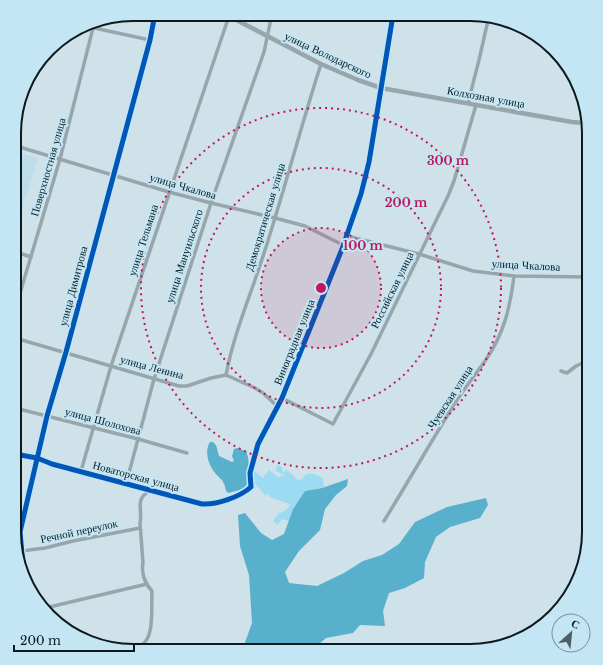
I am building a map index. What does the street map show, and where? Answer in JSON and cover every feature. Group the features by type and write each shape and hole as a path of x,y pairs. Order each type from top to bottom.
{"street":[{"name":"улица Димитрова","path":"21,528 47,416 66,352 150,40 154,21"},
{"name":"улица Тельмана","path":"81,471 111,366 225,21"},
{"name":"улица Володарского","path":"239,21 321,64 381,88"},
{"name":"улица Мануильского","path":"126,484 154,379 211,203 264,52 271,21"},
{"name":"Виноградная улица","path":"251,487 250,473 254,453 282,398 344,246 362,194 369,162 392,21"},
{"path":"468,103 480,60 488,23"},
{"path":"94,28 150,40"},
{"name":"Поверхностная улица","path":"21,290 60,159 93,29"},
{"name":"Демократическая улица","path":"226,375 238,328 265,250 321,64"},
{"name":"Колхозная улица","path":"381,88 581,122"},
{"name":"Российская улица","path":"282,398 333,424 371,354 454,181 476,104"},
{"name":"улица Чкалова","path":"21,147 169,192 305,226 344,246"},
{"name":"улица Чкалова","path":"347,236 419,254 473,271 514,276 582,276"},
{"path":"21,254 31,257"},
{"name":"Чуевская улица","path":"384,520 456,401 486,360 496,343 504,326 511,300 514,276"},
{"name":"улица Ленина","path":"21,340 179,386 187,386 226,375"},
{"path":"561,371 567,373 582,363"},
{"path":"226,375 255,388 277,406"},
{"name":"улица Шолохова","path":"21,410 138,439 186,454"},
{"name":"Новаторская улица","path":"21,455 37,458 52,464 202,504 211,504 247,491 251,487"},
{"path":"142,644 147,640 152,623 152,592 147,584 142,569 140,504 144,494 150,491"},
{"name":"Речной переулок","path":"23,554 73,541 140,528"},
{"path":"50,607 147,584"}],"shaded area":[{"path":"21,153 38,158 21,213"},
{"path":"210,442 213,442 216,445 219,456 232,462 234,461 232,456 234,449 237,448 246,451 249,476 244,489 227,492 222,480 213,470 208,461 207,451"},
{"path":"278,465 283,468 282,471 284,472 286,470 298,480 302,479 306,474 314,474 323,478 324,487 305,491 293,509 289,521 282,519 278,525 273,521 279,513 286,510 290,504 269,497 270,495 267,494 266,496 254,481 252,469 263,478 269,470 279,478 281,475 285,477 275,470"},
{"path":"348,479 347,486 336,495 325,509 320,530 299,551 285,572 289,583 317,586 344,573 363,561 382,555 399,544 415,522 447,507 486,498 488,505 480,518 450,527 436,537 425,562 424,578 405,588 389,593 383,611 385,626 360,625 353,633 326,638 319,644 244,644 252,623 249,575 240,546 238,515 245,513 261,533 272,540 284,534 293,509 305,491 322,488"}],"cycle path":[{"path":"21,528 47,416 66,352 150,40 154,21"},
{"path":"21,455 37,458 52,464 202,504 228,500 251,487 250,473 258,444 282,398 342,249 361,194 369,162 392,21"}]}
